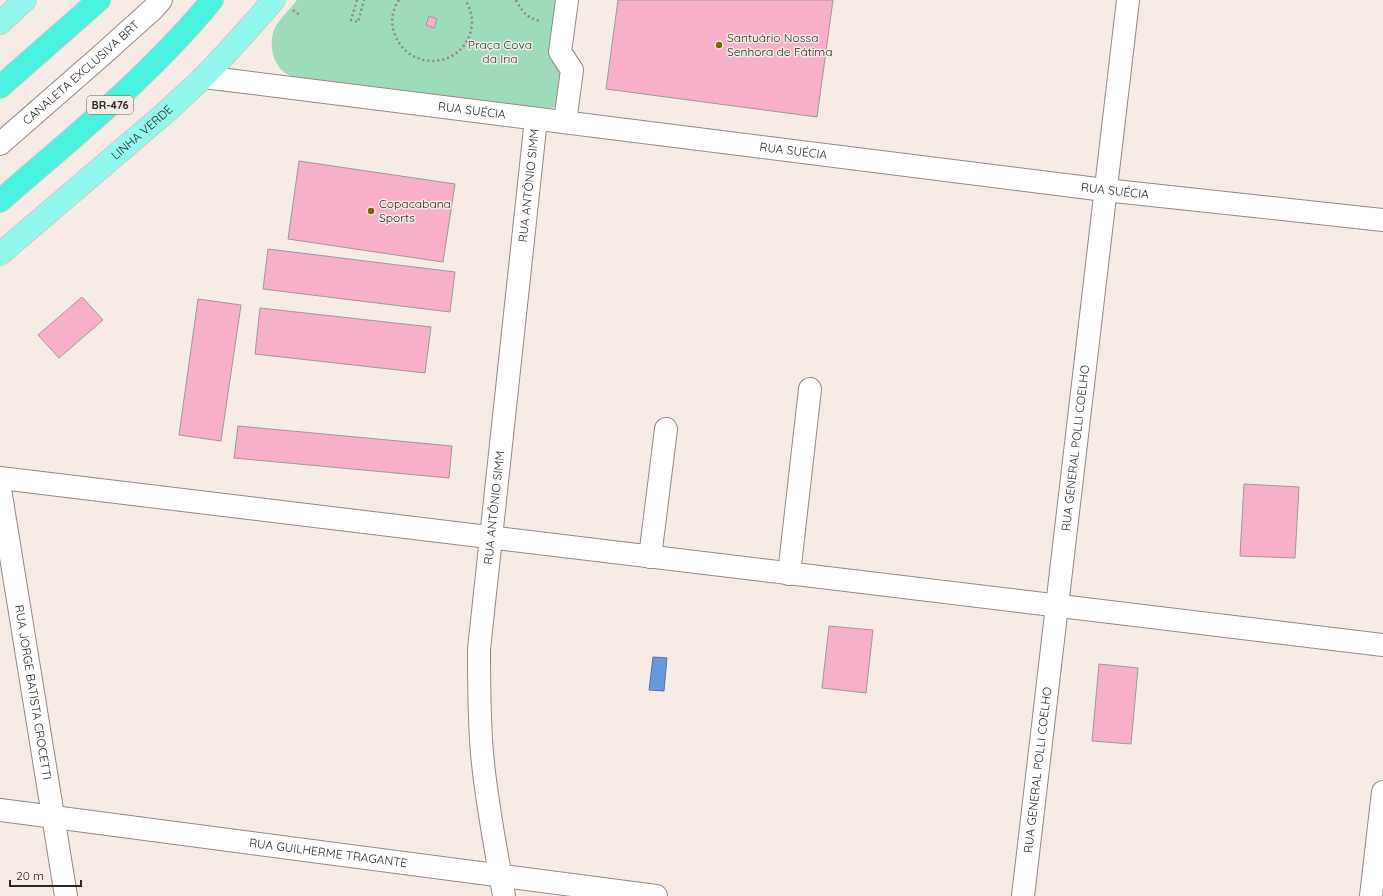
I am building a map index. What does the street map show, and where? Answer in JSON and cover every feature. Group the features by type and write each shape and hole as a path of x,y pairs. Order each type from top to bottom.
{"highway":[{"path":"0,87 99,0"},
{"name":"BR-476","path":"0,201 144,75 190,27 212,0"}],"main road":[{"path":"0,23 25,0"},
{"name":"LINHA VERDE","path":"0,254 165,113 204,77 274,0"}],"street":[{"name":"CANALETA EXCLUSIVA BRT","path":"0,144 103,54 161,0"},
{"path":"566,122 572,70 560,52 567,0"},
{"name":"RUA GENERAL POLLI COELHO","path":"1023,896 1128,0"},
{"name":"RUA SUÉCIA","path":"204,77 1106,190 1383,220"},
{"name":"RUA ANTÔNIO SIMM","path":"502,886 487,797 482,754 478,700 479,649 536,119"},
{"path":"789,574 810,389"},
{"path":"650,557 666,429"},
{"path":"0,478 1383,646"},
{"name":"RUA JORGE BATISTA CROCETTI","path":"0,489 66,896"},
{"path":"1371,896 1383,792"},
{"name":"RUA GUILHERME TRAGANTE","path":"0,810 502,886 656,896"}],"path":[{"path":"358,0 364,1 358,22 351,20 358,0"},
{"path":"399,0 395,5 392,18 393,30 398,42 405,52 416,58 429,62 443,60 456,54 465,44 471,32 472,18 465,0"},
{"path":"516,0 521,11 527,17 544,22"}],"green space":[{"name":"Praça Cova da Iria","path":"297,0 558,0 563,71 557,105 553,108 546,109 301,79 292,76 284,72 276,63 272,51 272,39 277,24"}],"water":[{"path":"653,657 667,658 664,691 649,690"}],"building":[{"name":"Santuário Nossa Senhora de Fátima","path":"618,0 833,0 817,117 606,89"},
{"path":"429,16 437,19 434,28 426,25"},
{"name":"Copacabana Sports","path":"299,161 455,184 443,262 288,239"},
{"path":"268,249 455,272 450,312 263,289"},
{"path":"82,297 103,320 59,358 38,335"},
{"path":"198,299 241,305 221,441 179,435"},
{"path":"260,308 431,327 425,373 255,354"},
{"path":"238,426 452,446 449,478 234,458"},
{"path":"1244,484 1299,487 1295,558 1240,556"},
{"path":"829,626 873,630 866,693 822,688"},
{"path":"1099,664 1138,668 1131,744 1092,741"}],"place":[{"name":"Santuário Nossa Senhora de Fátima","path":"719,45"},
{"name":"Copacabana Sports","path":"371,211"}]}
